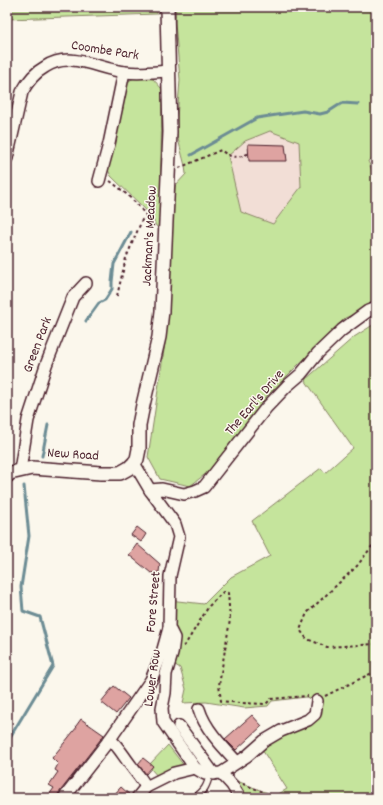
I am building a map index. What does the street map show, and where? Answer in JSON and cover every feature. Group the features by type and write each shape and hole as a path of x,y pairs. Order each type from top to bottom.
{"street":[{"name":"Jackman's Meadow","path":"134,463 137,459 139,449 139,425 159,338 162,311 170,132 167,7"},
{"name":"Coombe Park","path":"7,158 22,92 36,72 47,65 59,60 71,59 124,72 150,73 168,71"},
{"path":"100,178 109,144 124,72"},
{"name":"Green Park","path":"20,470 28,420 46,365 73,297 86,283"},
{"name":"The Earl's Drive","path":"150,490 162,489 184,494 204,487 266,408 286,386 301,374 318,353 342,330 368,311 376,308"},
{"name":"New Road","path":"7,476 10,473 32,468 120,473 134,463"},
{"name":"Fore Street","path":"64,798 110,739 151,680 162,653 168,628 170,576 179,537 175,524 150,490 134,463"},
{"name":"Lower Row","path":"168,628 174,638 172,654 166,674 165,693 162,708 163,722 195,768"},
{"path":"137,798 146,787 174,773 195,768 205,774 215,773 237,762 248,756 264,741 281,731 308,720 316,714 318,700"},
{"path":"199,709 213,734 237,762"},
{"path":"179,726 215,773 232,785 240,798"},
{"path":"110,739 119,748 142,779 146,787"}],"lane":[{"path":"195,797 202,792 215,773"}],"path":[{"path":"169,172 221,150 228,156 240,157 249,153"},
{"path":"100,178 114,184 130,198 148,217 154,227 166,236"},
{"path":"117,296 126,258 142,220 148,217"},
{"path":"376,541 357,566 308,613 300,630 307,639 327,648 376,644"},
{"path":"172,654 185,645 209,606 223,592 228,593 230,620 218,685 221,701 240,704 266,704 271,699 310,696 318,700 376,671"},
{"path":"237,781 279,798"}],"shaded area":[{"path":"270,131 299,142 301,187 273,224 241,212 228,156 245,141"}],"green space":[{"path":"7,7 157,7 157,14 7,19"},
{"path":"176,7 370,7 376,20 376,156 368,161 376,180 376,305 345,318 267,396 208,472 190,486 160,479 148,457 165,343 175,186 186,174 176,131 180,80 175,23","holes":["270,131 299,142 301,187 273,224 241,212 228,156 245,141"]},
{"path":"144,77 153,79 162,89 160,228 156,226 150,214 111,176 107,168 127,82 134,78"},
{"path":"376,323 376,798 240,798 232,785 237,781 275,796 287,789 261,748 308,720 317,701 306,697 272,701 268,706 244,708 206,702 183,703 186,689 180,668 169,661 169,600 204,604 231,577 270,556 252,521 321,468 325,473 353,448 305,380 354,337"},
{"path":"168,745 185,767 159,778 151,769 153,766 150,764"}],"building":[{"path":"248,144 285,145 287,161 249,161"},
{"path":"137,527 146,534 141,542 131,535"},
{"path":"137,544 160,564 159,572 151,573 129,555"},
{"path":"114,686 129,698 116,714 101,702"},
{"path":"252,715 262,726 236,750 225,739"},
{"path":"81,719 104,735 58,794 57,798 47,798 54,788 49,785 58,772 55,770 58,764 52,758 77,727 76,726"},
{"path":"143,758 153,766 146,774 138,764"},
{"path":"121,787 131,796 130,798 111,798"}],"waterway":[{"path":"191,155 257,118 303,111 320,114 328,112 342,103 358,104"},
{"path":"86,321 99,303 105,300 112,289 114,264 131,232"},
{"path":"42,456 48,425"},
{"path":"7,742 53,666 40,617 23,611 21,587 29,536 24,486"}]}
